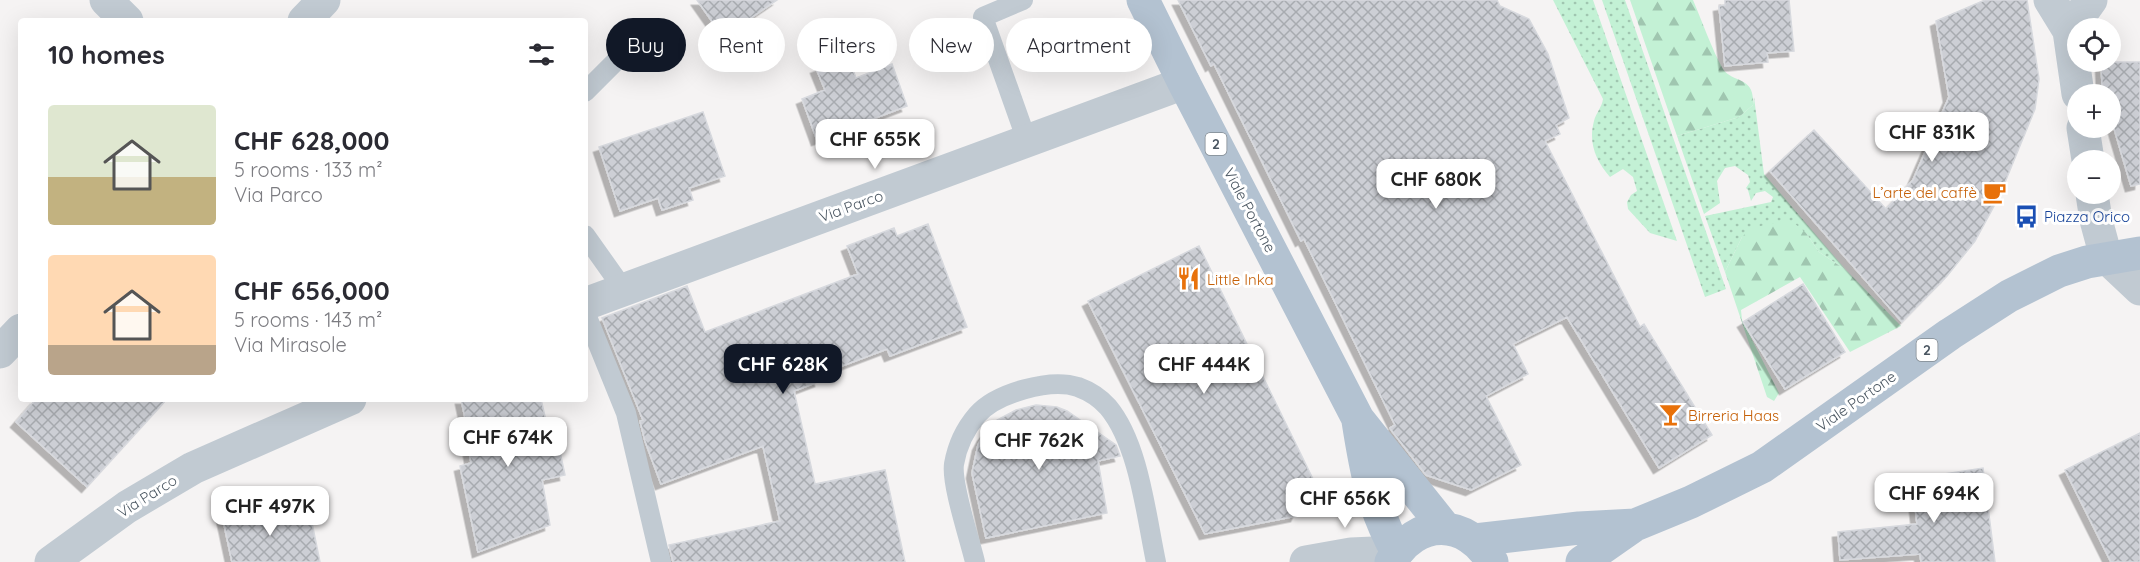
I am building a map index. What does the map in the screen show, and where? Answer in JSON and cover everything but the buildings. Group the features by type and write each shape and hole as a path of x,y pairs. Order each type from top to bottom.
{"main road":[{"name":"Viale Portone","path":"1143,0 1358,419 1445,528"},
{"name":"2","path":"2106,257 2140,253"},
{"name":"Viale Portone","path":"1581,562 1635,525 1691,502 1762,467 1950,334 2009,296 2059,271 2106,257"},
{"name":"Viale Portone","path":"1358,419 1367,477 1394,557"},
{"name":"Viale Portone","path":"1483,551 1579,528 1635,525"},
{"path":"1394,557 1406,542 1418,534 1445,528 1461,532 1483,551"}],"street":[{"path":"106,0 124,18"},
{"path":"307,18 324,0"},
{"path":"2050,0 2067,28"},
{"path":"2078,18 2091,0"},
{"name":"Via Parco","path":"588,303 1184,83"},
{"path":"2094,204 2106,257 2140,289"},
{"path":"0,352 18,333"},
{"name":"Via Parco","path":"51,562 127,507 193,468 343,402"},
{"path":"1306,562 1351,554 1394,557"}],"lane":[{"path":"1023,0 983,17 1027,141"},
{"path":"588,89 606,71"},
{"path":"588,239 624,290"},
{"path":"588,319 626,413 661,562"},
{"path":"975,562 958,496 954,468 966,430 977,414 992,402 1011,393 1053,385 1076,386 1095,395 1120,425 1134,462 1156,562"}],"green space":[{"path":"1553,0 1593,0 1677,241 1650,233 1628,209 1627,202 1637,191 1633,177 1623,169 1610,177 1597,158 1592,129 1603,99"},
{"path":"1602,0 1625,0 1726,289 1705,297"},
{"path":"1630,0 1693,0 1723,69 1727,74 1747,84 1753,95 1753,105 1739,117 1677,136"},
{"path":"1754,97 1764,174 1846,270 1819,252 1806,233 1742,237 1725,272 1705,216 1771,202 1773,197 1765,191 1756,193 1751,201 1746,188 1750,182 1748,175 1735,166 1725,168 1717,181 1720,203 1704,214 1677,136 1739,117 1753,105"},
{"path":"1780,222 1794,223 1806,233 1819,252 1846,270 1901,326 1850,352 1800,277 1741,310 1742,320 1779,393 1774,401 1767,397 1725,272 1742,237 1751,228"}],"place":[{"name":"L’arte del caffè","path":"1995,192"},
{"name":"Piazza Orico","path":"2026,216"},
{"name":"Little Inka","path":"1189,279"},
{"name":"Birreria Haas","path":"1670,415"}]}
